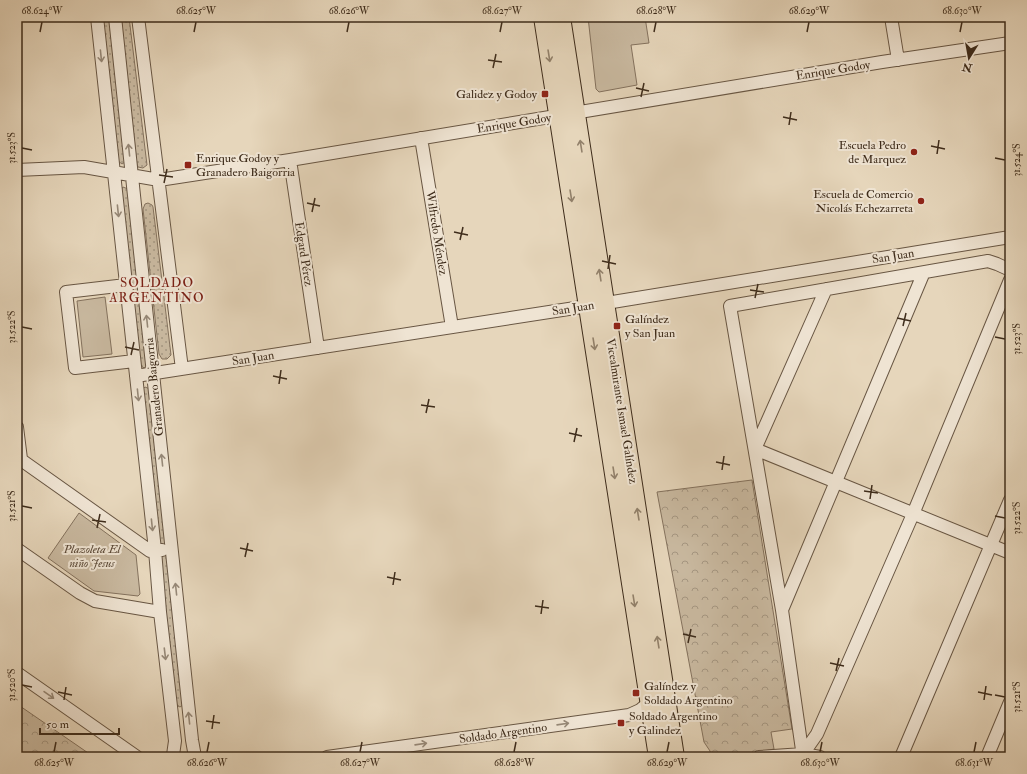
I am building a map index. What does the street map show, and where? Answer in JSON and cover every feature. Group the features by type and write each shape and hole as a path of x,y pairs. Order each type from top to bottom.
{"main road":[{"name":"Vicealmirante Ismael Galíndez","path":"543,17 567,114"},
{"name":"Vicealmirante Ismael Galíndez","path":"560,17 567,114 596,304 658,757"},
{"name":"Vicealmirante Ismael Galíndez","path":"596,304 664,681 675,757"}],"street":[{"name":"Granadero Baigorria","path":"97,17 175,741 172,756"},
{"name":"Granadero Baigorria","path":"115,17 194,757"},
{"path":"138,17 182,369"},
{"path":"891,17 898,60"},
{"name":"Enrique Godoy","path":"17,170 84,167 159,180 1010,43"},
{"name":"Wilfredo Méndez","path":"421,138 452,327"},
{"name":"Edgard Pérez","path":"290,160 318,348"},
{"name":"San Juan","path":"136,376 452,327 1010,237"},
{"path":"803,755 782,610 730,306 988,261 1010,270"},
{"path":"782,610 924,272"},
{"path":"803,755 817,734 913,514 1010,280"},
{"name":"Granadero Baigorria","path":"126,285 66,292 75,368 134,361"},
{"path":"755,449 826,289"},
{"path":"17,427 19,458 150,551 171,548"},
{"path":"755,449 836,481 1010,554"},
{"path":"901,757 1010,500"},
{"path":"17,548 80,593 95,601 160,612"},
{"path":"17,673 137,757"},
{"name":"Soldado Argentino","path":"327,757 629,715 640,710 650,702 658,693 664,681"},
{"path":"987,757 1010,702"},
{"name":"Granadero Baigorria","path":"172,756 178,753 185,753 194,757"},
{"path":"759,757 803,755 820,757"}],"green space":[{"path":"102,17 110,17 125,162 122,164 118,161"},
{"path":"121,17 129,17 147,165 143,168 138,167 137,165"},
{"path":"588,17 645,17 649,43 631,45 637,85 599,92 596,89"},
{"path":"123,187 128,189 147,366 144,368 140,365 121,190"},
{"path":"148,203 153,207 171,355 167,359 162,359 159,354 143,209 145,204"},
{"path":"105,297 112,354 83,357 77,301"},
{"path":"145,387 150,389 167,543 165,546 159,544 142,390"},
{"path":"752,480 792,729 771,732 774,749 733,757 711,757 710,751 704,742 657,492"},
{"name":"Plazoleta El niño Jesus","path":"79,513 136,555 140,594 138,596 94,591 48,558"},
{"path":"163,552 168,555 183,705 180,707 176,703 160,556"},
{"path":"17,704 94,757 17,757"}],"place":[{"name":"Galidez y Godoy","path":"545,94"},
{"name":"Escuela Pedro de Marquez","path":"914,152"},
{"name":"Enrique Godoy y Granadero Baigorria","path":"188,165"},
{"name":"Escuela de Comercio Nicolás Echezarreta","path":"921,201"},
{"name":"Galíndez y San Juan","path":"617,326"},
{"name":"Galíndez y Soldado Argentino","path":"636,693"},
{"name":"Soldado Argentino y Galindez","path":"621,723"}],"district":[{"name":"SOLDADO ARGENTINO","path":"157,290"}]}
